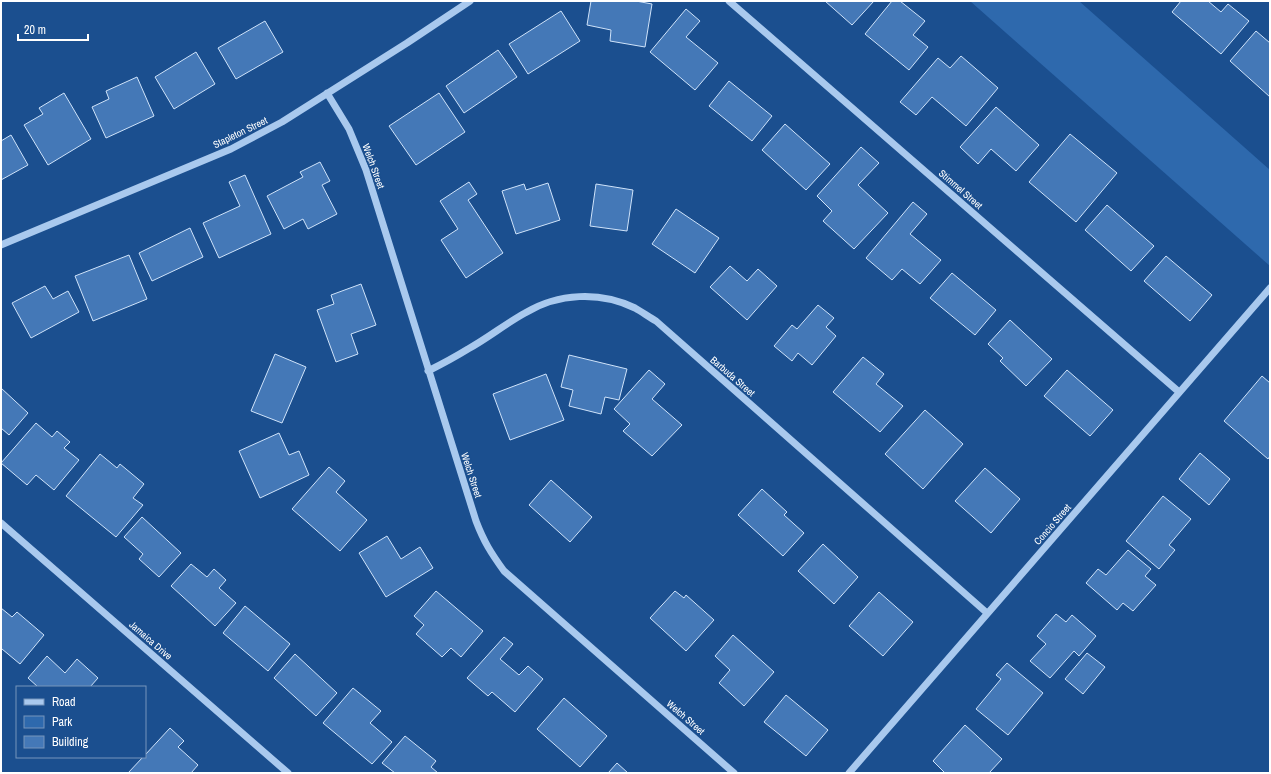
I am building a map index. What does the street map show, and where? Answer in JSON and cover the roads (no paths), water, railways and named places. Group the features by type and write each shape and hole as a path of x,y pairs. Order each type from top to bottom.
{"street":[{"name":"Stapleton Street","path":"1,245 231,149 282,122 407,43 470,1"},
{"name":"Stimmel Street","path":"729,1 1180,392"},
{"name":"Welch Street","path":"327,93 349,129 366,170 428,371 483,540 504,571 734,773"},
{"name":"Concio Street","path":"849,773 1270,288"},
{"name":"Barbuda Street","path":"428,371 468,349 526,312 550,302 575,296 589,296 613,300 636,308 656,321 987,613"},
{"name":"Jamaica Drive","path":"1,523 288,773"}]}
